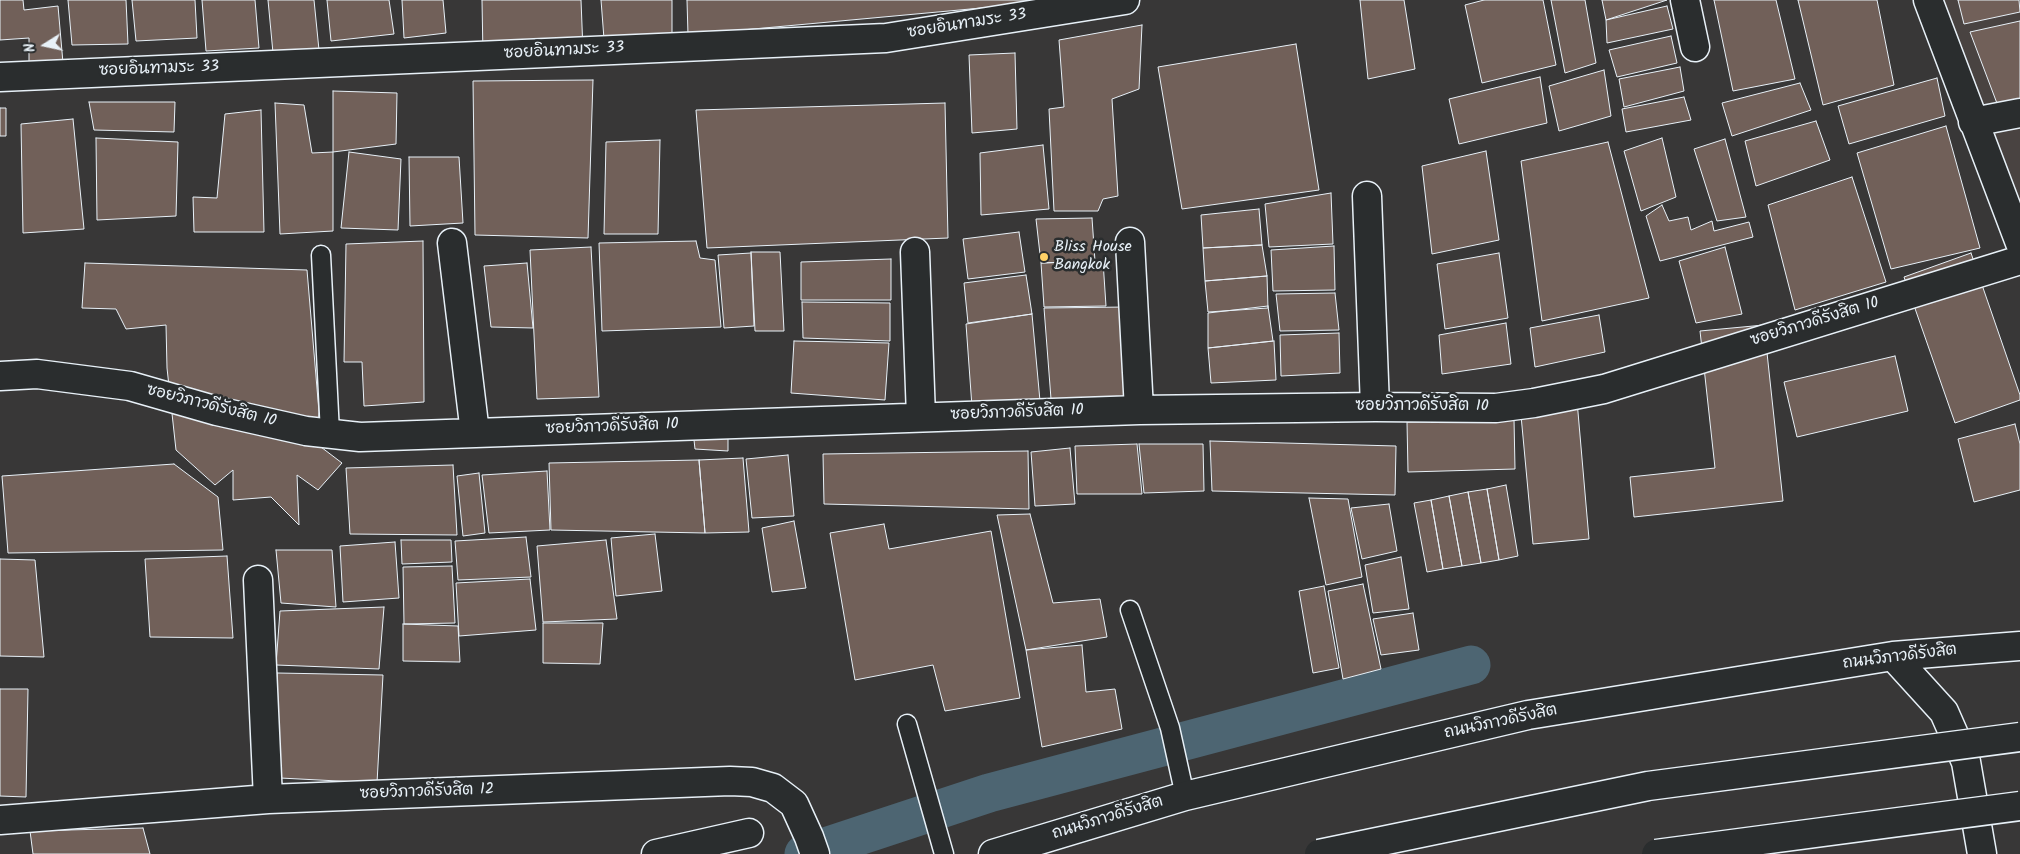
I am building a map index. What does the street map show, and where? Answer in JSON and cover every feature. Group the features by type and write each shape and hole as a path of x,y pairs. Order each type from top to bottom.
{"main road":[{"name":"ซอยอินทามระ 33","path":"0,77 886,38 1125,0"},
{"path":"1685,0 1695,47"},
{"path":"1928,0 2020,244"},
{"path":"1973,122 2020,113"},
{"path":"1367,196 1375,407"},
{"path":"1130,242 1139,410"},
{"path":"452,243 475,433"},
{"path":"915,252 921,417"},
{"name":"ซอยวิภาวดีรังสิต 10","path":"0,376 37,374 130,386 217,411 306,431 360,437 1139,410 1375,407 1496,408 1534,403 1604,389 2020,260"},
{"path":"258,580 268,799"},
{"name":"ถนนวิภาวดีรังสิต","path":"993,854 1185,796 1528,715 1894,656 2020,646"},
{"path":"1894,656 1944,712 1966,762 1982,854"},
{"path":"1319,854 1648,786 2020,737"},
{"name":"ซอยวิภาวดีรังสิต 12","path":"0,820 268,799 730,781 752,782 773,788 794,804 812,846"},
{"path":"1656,854 2020,806"},
{"path":"1767,854 2020,821"},
{"path":"656,854 750,833"}],"lane":[{"path":"321,255 330,433"},
{"path":"1130,610 1170,728 1185,796"},
{"path":"907,724 944,854"}],"shaded area":[{"path":"1936,0 2020,0 2020,221"}],"building":[{"path":"0,0 23,0 24,10 58,6 63,63 29,64 29,38 0,40"},
{"path":"68,0 126,0 128,44 72,45"},
{"path":"132,0 195,0 197,38 136,41"},
{"path":"202,0 255,0 259,48 206,51"},
{"path":"268,0 314,0 319,50 273,53"},
{"path":"327,0 389,0 394,34 331,41"},
{"path":"402,0 443,0 446,33 404,38"},
{"path":"482,0 581,0 583,51 483,56"},
{"path":"601,0 672,0 672,39 604,39"},
{"path":"687,0 1068,0 688,35"},
{"path":"1360,0 1404,0 1415,69 1368,79"},
{"path":"1484,0 1543,0 1556,65 1482,83 1465,5"},
{"path":"1551,0 1585,0 1596,63 1565,73"},
{"path":"1602,0 1667,0 1606,20"},
{"path":"1714,0 1776,0 1795,79 1733,91"},
{"path":"1798,0 1877,0 1894,85 1823,105"},
{"path":"1958,0 2019,0 2020,12 1964,24"},
{"path":"1667,6 1673,29 1607,43 1606,20"},
{"path":"2020,21 2020,102 1998,106 1970,32"},
{"path":"1142,25 1139,89 1112,99 1118,196 1103,199 1098,211 1054,211 1049,109 1064,107 1059,40"},
{"path":"1671,36 1677,63 1617,77 1609,50"},
{"path":"1296,44 1319,190 1182,209 1158,67"},
{"path":"1015,53 1017,129 972,133 969,55"},
{"path":"1680,67 1684,91 1624,107 1619,79"},
{"path":"1604,70 1611,116 1559,131 1549,86"},
{"path":"1540,77 1547,123 1459,144 1449,99"},
{"path":"1937,78 1945,116 1849,144 1838,106"},
{"path":"593,80 588,238 475,235 473,81"},
{"path":"1800,83 1811,110 1732,136 1722,103"},
{"path":"333,91 397,93 396,144 333,152"},
{"path":"1684,97 1691,120 1626,132 1622,109"},
{"path":"89,102 175,102 174,132 94,130"},
{"path":"275,103 304,105 312,153 333,152 333,231 280,234"},
{"path":"945,103 948,238 707,248 696,110"},
{"path":"0,108 6,108 6,136 0,136"},
{"path":"261,110 264,232 194,232 193,197 217,198 225,114"},
{"path":"73,119 84,229 23,233 21,124"},
{"path":"1816,121 1830,160 1756,186 1745,141"},
{"path":"1946,126 1980,248 1891,269 1857,153"},
{"path":"96,138 178,142 176,216 97,220"},
{"path":"1662,138 1676,197 1641,211 1624,151"},
{"path":"1725,139 1746,217 1717,221 1694,149"},
{"path":"660,140 658,234 604,234 606,142"},
{"path":"1608,142 1649,298 1542,321 1521,161"},
{"path":"1043,145 1049,209 981,215 980,153"},
{"path":"1486,151 1499,240 1432,254 1422,166"},
{"path":"349,152 401,159 398,230 341,228"},
{"path":"409,157 459,157 463,223 410,226"},
{"path":"1852,177 1886,282 1795,310 1768,205"},
{"path":"1331,193 1333,244 1269,247 1265,204"},
{"path":"1662,205 1669,221 1688,217 1691,230 1712,221 1714,231 1749,222 1753,237 1660,261 1646,216"},
{"path":"1259,209 1262,245 1203,248 1201,215"},
{"path":"1092,218 1095,261 1041,263 1036,219"},
{"path":"1019,232 1025,272 968,279 963,239"},
{"path":"423,241 424,402 364,406 362,362 344,362 346,244"},
{"path":"696,241 700,258 715,260 721,327 602,331 599,243"},
{"path":"1262,245 1267,276 1205,281 1203,248"},
{"path":"1334,246 1335,290 1273,291 1271,250"},
{"path":"591,247 599,397 537,399 530,250"},
{"path":"1725,247 1742,314 1696,323 1679,261"},
{"path":"751,252 780,252 784,331 755,331"},
{"path":"751,253 754,326 724,328 718,255"},
{"path":"1499,253 1508,318 1445,329 1437,264"},
{"path":"1971,253 2020,395 2020,400 1955,423 1904,277"},
{"path":"891,259 891,300 801,300 801,262"},
{"path":"1103,261 1106,306 1044,307 1041,263"},
{"path":"85,263 307,270 319,412 317,444 342,463 318,490 297,475 299,525 271,497 233,500 233,470 215,485 176,450 167,368 166,325 126,329 116,309 82,308"},
{"path":"527,263 533,328 491,327 484,266"},
{"path":"1026,275 1032,314 968,323 964,283"},
{"path":"1267,276 1268,308 1208,312 1205,281"},
{"path":"1335,293 1339,330 1280,331 1276,294"},
{"path":"802,302 890,303 890,341 803,338"},
{"path":"1268,306 1273,341 1208,348 1208,313"},
{"path":"1127,307 1129,396 1051,399 1044,308"},
{"path":"1032,314 1040,401 972,407 966,324"},
{"path":"1599,315 1605,352 1535,367 1530,328"},
{"path":"1506,323 1511,364 1442,374 1439,335"},
{"path":"1764,325 1783,501 1634,517 1630,477 1715,468 1700,331"},
{"path":"1339,333 1340,373 1281,376 1280,335"},
{"path":"794,341 889,343 885,400 791,393"},
{"path":"1274,341 1276,380 1211,383 1208,348"},
{"path":"1895,356 1908,411 1797,437 1784,382"},
{"path":"1576,389 1589,539 1533,544 1519,394"},
{"path":"1514,419 1515,469 1408,472 1407,422"},
{"path":"2015,424 2020,444 2020,490 1974,502 1958,439"},
{"path":"693,431 728,431 728,451 695,449"},
{"path":"1210,441 1396,446 1395,495 1212,491"},
{"path":"1137,444 1142,494 1077,494 1075,446"},
{"path":"1139,444 1203,444 1204,491 1144,493"},
{"path":"1070,448 1075,504 1035,506 1031,452"},
{"path":"1028,451 1029,509 824,504 823,454"},
{"path":"788,455 794,516 752,518 746,459"},
{"path":"743,458 749,532 705,533 699,460"},
{"path":"699,460 705,533 551,530 549,463"},
{"path":"174,464 218,497 223,550 8,553 2,476"},
{"path":"453,465 457,535 350,534 346,468"},
{"path":"547,471 550,530 489,533 482,475"},
{"path":"479,473 485,533 463,536 457,476"},
{"path":"1506,485 1518,556 1499,560 1487,489"},
{"path":"1487,489 1499,560 1481,563 1468,492"},
{"path":"1468,492 1481,563 1462,566 1449,496"},
{"path":"1449,496 1462,566 1443,569 1431,500"},
{"path":"1309,498 1348,499 1362,577 1326,585"},
{"path":"1431,500 1443,569 1427,572 1414,503"},
{"path":"1389,504 1397,551 1362,559 1351,508"},
{"path":"1030,514 1053,603 1100,599 1107,637 1026,650 997,515"},
{"path":"794,521 806,588 772,592 762,528"},
{"path":"884,524 889,549 991,531 1020,698 945,711 933,665 855,680 830,533"},
{"path":"655,534 662,591 616,596 611,538"},
{"path":"526,537 531,577 458,580 455,541"},
{"path":"401,540 451,540 452,562 402,564"},
{"path":"606,540 617,619 543,622 537,546"},
{"path":"395,542 399,598 343,602 340,546"},
{"path":"276,550 332,550 336,607 281,603"},
{"path":"227,556 233,638 150,637 145,559"},
{"path":"1401,557 1409,609 1373,613 1365,565"},
{"path":"0,559 35,560 44,657 0,656"},
{"path":"452,566 455,623 404,624 403,567"},
{"path":"530,579 536,630 459,636 456,583"},
{"path":"1363,584 1381,669 1343,679 1328,591"},
{"path":"1324,586 1339,668 1313,673 1299,591"},
{"path":"384,607 379,669 276,665 280,611"},
{"path":"1413,613 1419,650 1381,655 1373,619"},
{"path":"543,623 603,623 600,664 543,663"},
{"path":"403,624 458,626 460,662 403,661"},
{"path":"1082,645 1086,692 1115,689 1122,729 1042,747 1026,650"},
{"path":"277,673 383,675 377,783 280,778"},
{"path":"0,689 28,689 26,797 0,796"},
{"path":"143,828 150,854 33,854 30,831"}],"waterway":[{"path":"804,854 989,793 1471,665"}],"place":[{"name":"Bliss House Bangkok","path":"1044,257"}]}
